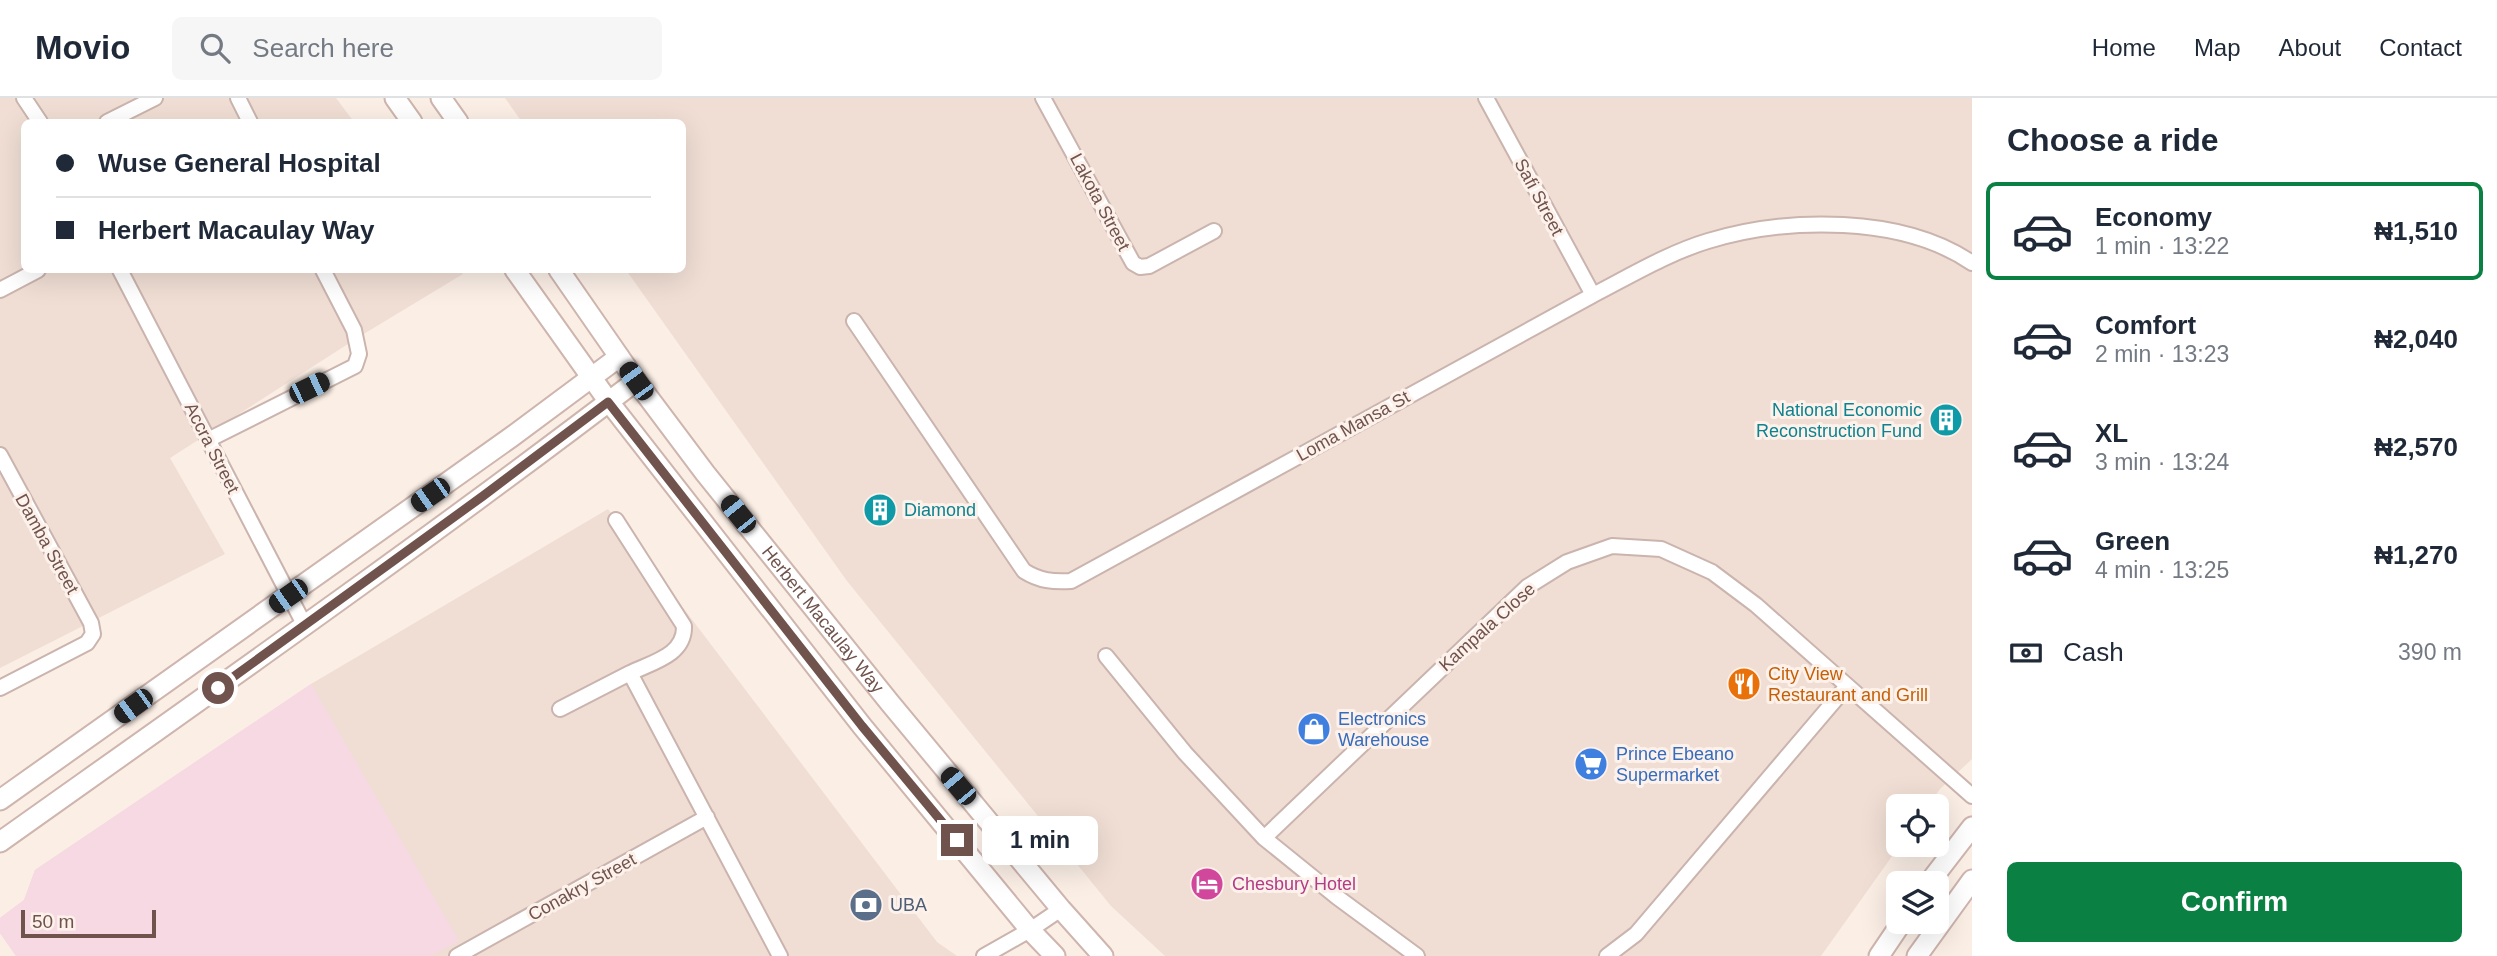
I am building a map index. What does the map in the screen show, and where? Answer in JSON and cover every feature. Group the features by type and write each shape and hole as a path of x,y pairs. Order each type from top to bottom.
{"main road":[{"path":"395,98 410,119"},
{"path":"441,98 456,119"},
{"name":"Herbert Macaulay Way","path":"517,273 608,402 862,726 1030,930 1055,956"},
{"name":"Herbert Macaulay Way","path":"561,273 636,381 705,472 873,682 1060,909 1103,956"},
{"path":"0,800 619,357"},
{"path":"0,842 304,626 636,381"},
{"path":"1938,871 1972,827"},
{"path":"1917,956 1972,880"},
{"path":"1879,956 1894,934"}],"street":[{"path":"24,98 38,119"},
{"path":"113,119 155,98"},
{"path":"238,98 248,119"},
{"name":"Lakota Street","path":"1043,98 1133,263 1140,267 1149,265 1214,231"},
{"name":"Safi Street","path":"1486,98 1593,295"},
{"name":"Loma Mansa St","path":"854,321 1024,571 1038,579 1054,582 1071,581 1593,295 1660,260 1707,241 1771,226 1838,223 1896,232 1956,252 1972,263"},
{"path":"0,290 32,273"},
{"name":"Accra Street","path":"122,273 304,626"},
{"path":"208,440 355,366 359,354 354,330 325,273"},
{"name":"Damba Street","path":"0,455 91,623 93,634 87,643 0,688"},
{"path":"0,493 15,485"},
{"path":"560,709 674,652 681,645 684,636 684,626 616,520"},
{"name":"Kampala Close","path":"1264,838 1527,587 1567,562 1612,546 1661,549 1712,572 1756,604 1972,796"},
{"path":"1106,656 1185,753 1264,838 1337,897 1417,956"},
{"path":"630,673 780,956"},
{"path":"1607,956 1636,934 1847,686"},
{"name":"Conakry Street","path":"457,956 707,817"},
{"path":"984,956 1060,909"}],"shaded area":[{"path":"0,98 336,98 352,119 21,119 21,273 463,274 170,458 225,554 0,668"},
{"path":"505,98 1972,98 1972,759 1936,794 1886,794 1886,857 1891,857 1821,956 1165,956 1111,906 847,581 628,273 686,273 686,119 520,119"},
{"path":"608,509 937,942 957,956 16,956 0,933 0,918 24,900 35,870 311,684"},
{"path":"311,684 459,941 430,956 16,956 0,933 0,918 24,900 35,870"}],"place":[{"name":"National Economic Reconstruction Fund","path":"1946,420"},
{"name":"Diamond","path":"880,510"},
{"name":"City View Restaurant and Grill","path":"1744,684"},
{"name":"Electronics Warehouse","path":"1314,729"},
{"name":"Prince Ebeano Supermarket","path":"1591,764"},
{"name":"Chesbury Hotel","path":"1207,884"},
{"name":"UBA","path":"866,905"}],"route":[{"path":"218,688 608,402 862,726 957,840"}]}
